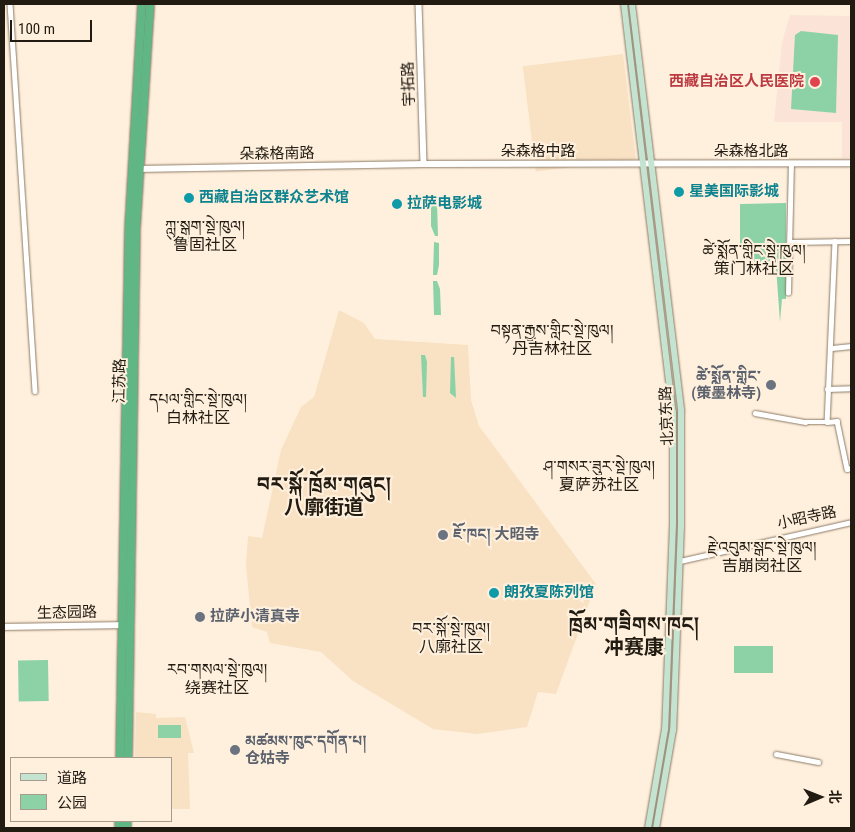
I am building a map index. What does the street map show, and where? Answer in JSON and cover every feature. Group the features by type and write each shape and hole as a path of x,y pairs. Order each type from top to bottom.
{"highway":[{"name":"江苏路","path":"128,757 127,625 135,169 142,4"},
{"name":"江苏路","path":"135,169 150,4"},
{"name":"江苏路","path":"120,757 127,625"}],"main road":[{"name":"北京东路","path":"624,4 673,412 673,524 665,729 648,828"},
{"name":"北京东路","path":"632,4 681,411 680,561 673,730 656,828"}],"street":[{"path":"10,4 35,391"},
{"name":"宇拓路","path":"419,4 424,164"},
{"name":"朵森格北路","path":"651,164 851,163"},
{"name":"朵森格南路","path":"135,169 424,164"},
{"name":"朵森格中路","path":"424,164 651,164"},
{"path":"788,293 791,164"},
{"path":"827,422 827,389 832,348 835,241"},
{"path":"790,242 851,241"},
{"path":"832,348 851,346"},
{"path":"827,389 851,388"},
{"path":"755,413 805,422 837,421 847,469 851,468"},
{"name":"小昭寺路","path":"680,561 851,522"},
{"name":"生态园路","path":"4,627 127,625"},
{"path":"776,754 818,762"}],"shaded area":[{"name":"西藏自治区人民医院","path":"790,15 851,16 851,158 842,158 842,122 774,122 782,42"},
{"path":"623,54 636,159 536,172 523,66"},
{"path":"339,310 364,323 375,339 468,345 471,400 479,426 596,584 556,694 538,692 527,727 477,734 433,729 353,681 321,652 270,643 267,632 252,627 246,565 248,536 262,538 281,450 301,407 314,397"},
{"path":"136,712 156,714 156,718 185,717 194,753 188,753 190,809 172,809 172,757 135,757"}],"green space":[{"path":"801,31 838,35 836,113 791,109 795,35"},
{"path":"431,202 437,202 438,236 435,236 431,226"},
{"path":"786,203 786,299 782,299 780,322 776,267 772,263 751,264 750,253 746,248 740,248 740,204"},
{"path":"434,242 439,243 437,275 433,275"},
{"path":"433,281 437,281 440,289 441,315 434,315"},
{"path":"421,355 425,355 427,362 426,397 423,397"},
{"path":"451,357 454,357 456,398 450,393"},
{"path":"734,646 773,646 773,673 734,673"},
{"path":"48,660 49,701 19,702 18,661"},
{"path":"158,725 181,725 181,738 158,738"}],"place":[{"name":"西藏自治区人民医院","path":"815,82"},
{"name":"星美国际影城","path":"679,192"},
{"name":"西藏自治区群众艺术馆","path":"189,198"},
{"name":"拉萨电影城","path":"397,204"},
{"name":"ཚེ་སྨོན་གླིང་ (策墨林寺)","path":"771,385"},
{"name":"ཇོ་ཁང། 大昭寺","path":"443,535"},
{"name":"朗孜夏陈列馆","path":"494,593"},
{"name":"拉萨小清真寺","path":"200,617"},
{"name":"མཚམས་ཁུང་དགོན་པ། 仓姑寺","path":"235,750"}],"district":[{"name":"ཀླུ་སྒུག་སྡེ་ཁུལ། 鲁固社区","path":"205,236"},
{"name":"ཚེ་སྨོན་གླིང་སྡེ་ཁུལ། 策门林社区","path":"754,260"},
{"name":"བསྟན་རྒྱས་གླིང་སྡེ་ཁུལ། 丹吉林社区","path":"552,340"},
{"name":"དཔལ་གླིང་སྡེ་ཁུལ། 白林社区","path":"198,409"},
{"name":"ཤ་གསར་ཟུར་སྡེ་ཁུལ། 夏萨苏社区","path":"599,476"},
{"name":"བར་སྐོ་ཁྲོམ་གཞུང། 八廓街道","path":"324,496"},
{"name":"རྗེ་འབུམ་སྒང་སྡེ་ཁུལ། 吉崩岗社区","path":"762,557"},
{"name":"ཁྲོམ་གཟིགས་ཁང། 冲赛康","path":"634,636"},
{"name":"བར་སྐོ་སྡེ་ཁུལ། 八廓社区","path":"451,638"},
{"name":"རབ་གསལ་སྡེ་ཁུལ། 绕赛社区","path":"217,679"}]}
